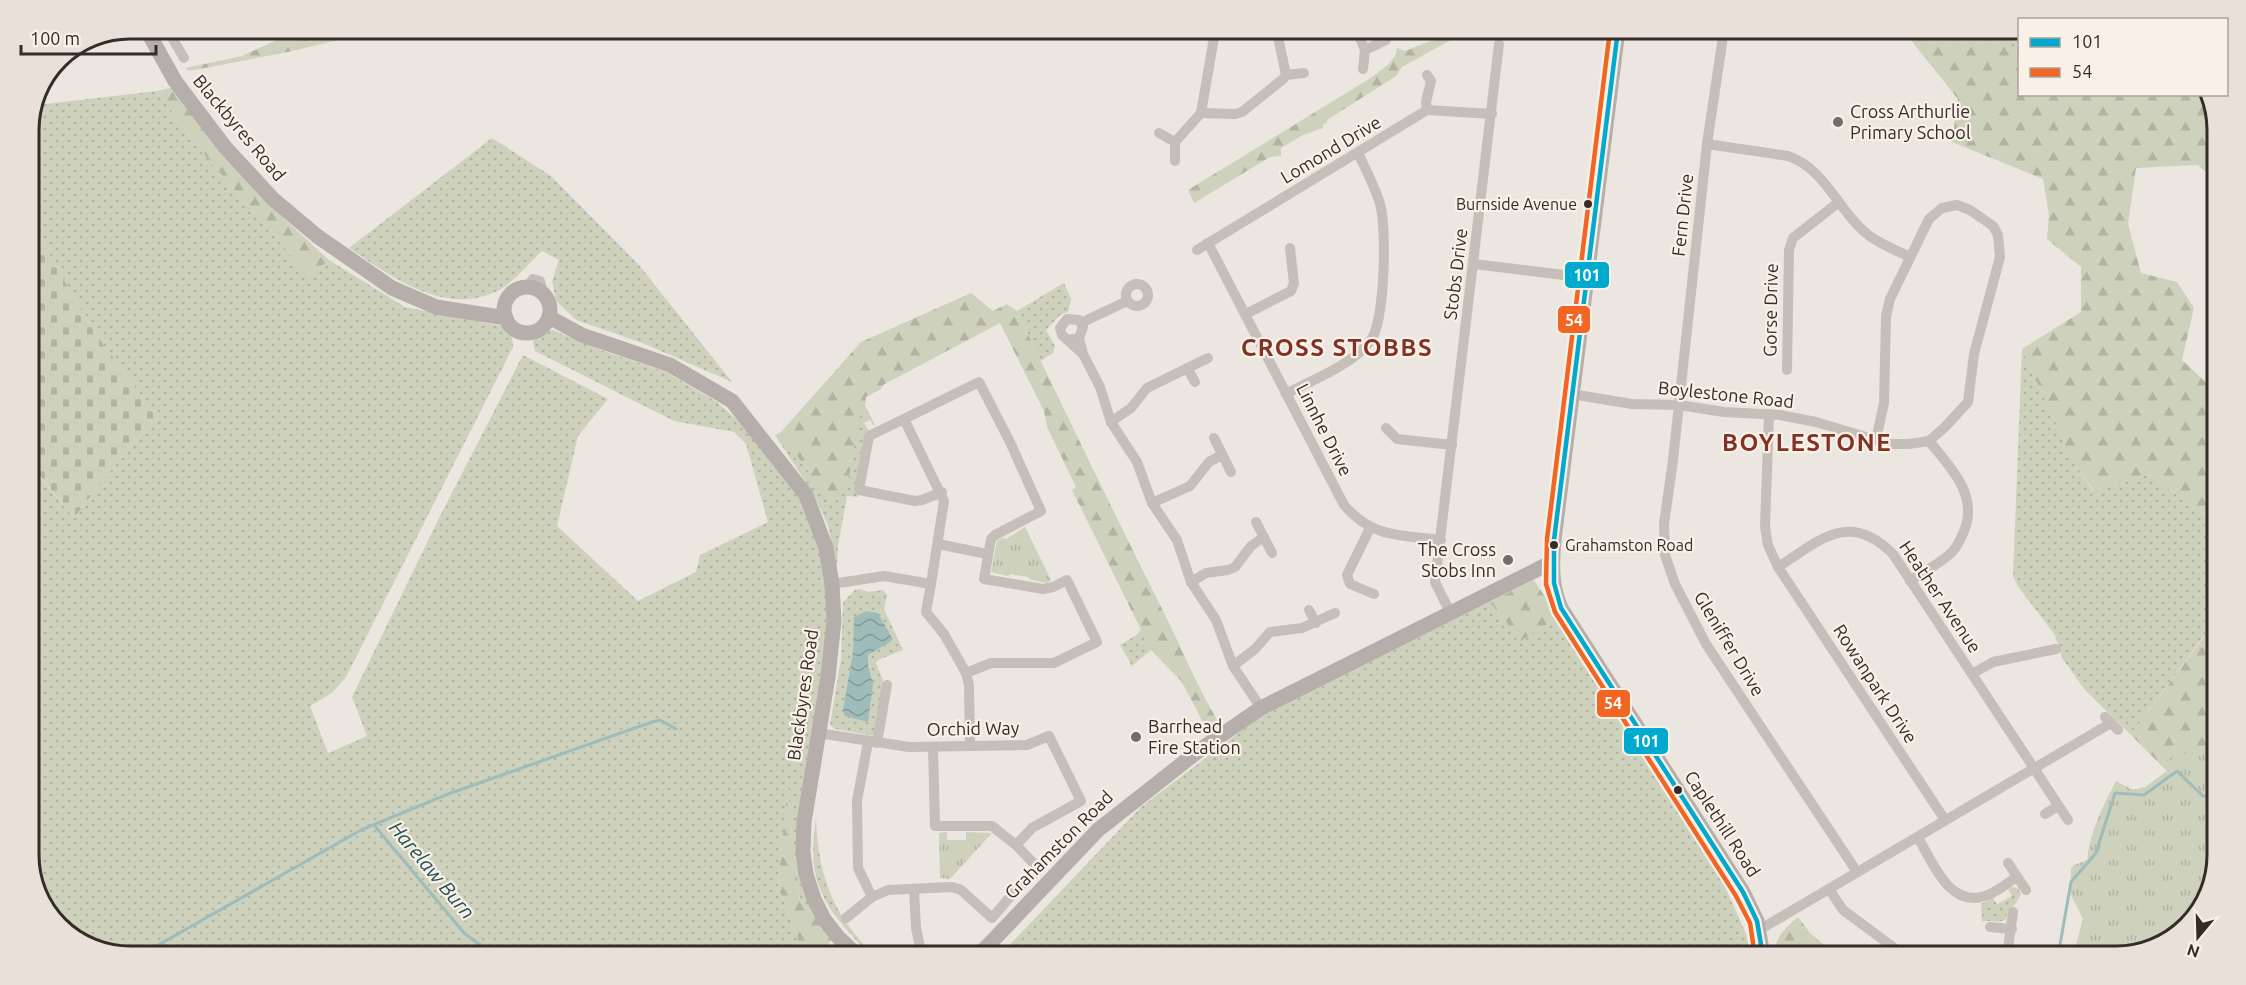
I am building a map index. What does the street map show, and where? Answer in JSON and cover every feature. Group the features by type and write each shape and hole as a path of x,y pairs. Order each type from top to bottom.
{"main road":[{"name":"Blackbyres Road","path":"152,39 175,81 225,147 273,200 317,236 392,288 436,307 506,318"},
{"name":"Caplethill Road","path":"1617,39 1588,278 1571,394 1552,562 1554,593 1561,608 1743,892 1752,909 1761,946"},
{"path":"527,286 543,293 549,303 549,317 545,324 531,332 516,330 506,318 505,304 508,297 513,291 527,286"},
{"name":"Blackbyres Road","path":"549,317 582,335 670,365 732,401 806,495 826,548 832,584 833,644 802,836 806,874 814,899 824,919 847,946"},
{"name":"Grahamston Road","path":"988,946 1098,830 1123,808 1197,752 1261,708 1552,562"}],"street":[{"path":"1175,161 1175,142 1201,113 1214,39"},
{"path":"1278,39 1286,75"},
{"path":"1360,39 1365,50 1363,69"},
{"name":"Fern Drive","path":"1679,405 1707,144 1723,39"},
{"path":"1365,50 1386,40"},
{"name":"Blackbyres Road","path":"174,41 184,58"},
{"name":"Stobs Drive","path":"1450,612 1435,582 1499,44"},
{"path":"1201,113 1235,114 1242,112 1286,75 1304,73"},
{"path":"1427,75 1431,81 1426,110 1492,114"},
{"name":"Lomond Drive","path":"1197,250 1426,110"},
{"path":"1159,133 1175,142"},
{"path":"1707,144 1788,156 1800,160 1811,168 1853,220 1872,238 1910,257"},
{"path":"1286,394 1357,355 1371,340 1378,328 1381,312 1382,215 1371,181 1358,153"},
{"name":"Gorse Drive","path":"1787,370 1788,250 1793,238 1839,202"},
{"path":"1876,440 1884,403 1886,316 1890,299 1929,219 1942,208 1957,205 1970,210 1993,226 2000,246 2000,256 1974,354 1968,402 1929,441 1957,476 1967,495 1966,527 1952,552 1910,581"},
{"name":"Linnhe Drive","path":"1208,243 1344,505 1360,522 1370,528 1382,532 1441,540"},
{"path":"1246,314 1291,291 1294,283 1290,248"},
{"path":"1474,264 1588,278"},
{"path":"1081,323 1127,301"},
{"path":"1065,337 1083,331 1081,323 1075,318 1067,318 1061,324 1065,337 1083,354 1100,387 1112,422 1137,462 1152,504 1177,540 1191,582 1216,620 1233,666 1261,708"},
{"path":"1112,422 1131,408 1147,388 1208,357"},
{"path":"1187,368 1195,382"},
{"path":"942,492 915,501 859,490 869,436 979,382 1041,511 991,539 984,579 1043,589 1067,580 1097,642 1054,663 991,663 966,673"},
{"name":"Boylestone Road","path":"1571,394 1632,404 1679,405 1724,412 1769,414 1816,422 1892,444 1929,441"},
{"name":"Gleniffer Drive","path":"1679,405 1663,541 1665,555 1675,584 1706,644 1857,872"},
{"name":"Rowanpark Drive","path":"1769,414 1765,527 1768,545 1778,567 1945,820"},
{"path":"904,419 942,492 945,503 926,612 944,634 966,673 969,685 970,746"},
{"path":"1386,428 1397,439 1452,445"},
{"path":"1214,438 1231,472"},
{"path":"1152,504 1190,486 1209,462 1222,455"},
{"path":"1256,522 1272,553"},
{"path":"1370,528 1347,575 1350,584 1374,594"},
{"name":"Heather Avenue","path":"1778,567 1830,534 1858,532 1870,535 1882,542 1893,554 2068,820"},
{"path":"1191,582 1206,573 1235,567 1251,546 1264,537"},
{"path":"938,544 987,554"},
{"path":"832,584 884,576 931,584"},
{"path":"1309,610 1316,623"},
{"path":"1233,666 1255,649 1270,632 1296,630 1335,613"},
{"path":"1972,674 1993,662 2050,654"},
{"path":"872,897 858,868 857,801 887,685"},
{"path":"1759,930 2111,723"},
{"name":"Orchid Way","path":"818,733 872,743 933,747 1027,745 1049,736 1081,801 1032,828 1016,845"},
{"path":"846,918 872,897 888,890 952,887 961,890 992,918 1015,891 1039,869 1016,845 992,826 935,826 933,747"},
{"path":"2045,814 2058,806"},
{"path":"1918,838 1948,888 1958,896 1972,898 1986,896 2017,877"},
{"path":"2008,863 2026,890"},
{"path":"1829,889 1843,910 1890,946"},
{"path":"914,890 916,928 920,946"},
{"path":"2009,946 2013,912"},
{"path":"1990,927 2012,929"}],"green space":[{"path":"279,39 342,39 189,71 185,68 242,56"},
{"path":"1436,39 1453,39 1402,67 1396,76 1327,120 1323,128 1303,135 1281,148 1281,156 1270,157 1194,203 1188,190 1369,79 1391,62 1397,48 1405,51"},
{"path":"1910,39 1997,39 2018,54 2018,96 2200,96 2207,124 2207,173 2198,165 2136,168 2128,224 2141,273 2177,282 2194,308 2182,360 2207,383 2207,517 2148,474 2094,491 2073,461 2022,349 2081,312 2081,267 2047,239 2049,215 2043,179 1952,142 1958,99"},
{"path":"1995,39 2018,39 2018,54"},
{"path":"175,87 264,200 329,260 309,276 196,145 157,91"},
{"path":"157,91 196,145 309,276 329,260 405,307 501,326 512,335 513,347 346,677 332,693 310,706 328,753 367,736 352,697 440,516 523,355 608,399 578,436 557,526 638,601 696,572 700,555 768,522 746,444 734,432 674,421 535,351 533,342 538,332 553,330 604,351 666,372 717,402 751,432 806,508 821,557 830,606 825,668 796,842 817,920 800,900 788,788 778,886 798,938 794,946 130,946 112,944 84,934 62,915 48,895 39,861 39,476 74,518 125,452 157,418 93,330 39,237 39,124 43,104"},
{"path":"492,138 551,176 639,265 732,382 645,344 576,320 556,301 552,281 559,260 542,251 500,290 474,298 455,299 436,296 417,289 381,270 349,248"},
{"path":"39,237 93,330 157,418 125,452 74,518 39,475"},
{"path":"1064,283 1071,299 1068,312 1060,315 1046,330 1055,346 1053,353 1041,361 1017,311"},
{"path":"971,293 993,311 1007,304 1017,311 1196,681 1220,725 1209,734 1182,682 1151,650 1072,490 1076,487 1047,427 1044,411 1000,323 883,385 881,389 866,397 865,406 868,411 860,415 849,477 836,501 824,495 781,432 861,342"},
{"path":"2022,349 2073,461 2093,491 2148,474 2207,517 2207,630 2131,735 2085,690 2062,658 2055,635 2019,588 2013,576"},
{"path":"868,411 875,425 870,420 864,423 869,431 865,433 854,493 858,494 858,497 847,496 838,546 837,569 828,525 813,493 775,435 781,432 801,460 854,443 860,414"},
{"path":"1025,527 1051,580 1046,583 1028,577 991,572 997,541 1002,538 1006,539"},
{"path":"1534,580 1558,617 1521,641 1490,602"},
{"path":"855,590 868,592 883,590 887,595 884,609 903,650 878,660 876,663 884,683 874,736 835,729 830,725 841,659 843,602"},
{"path":"1490,602 1521,640 1558,617 1723,882 1746,934 1749,946 1009,946 1141,807 1265,713"},
{"path":"1141,629 1151,650 1132,666 1120,645 1138,634"},
{"path":"2207,631 2207,793 2167,771 2131,735"},
{"path":"2207,748 2207,855 2205,873 2195,901 2191,907 2168,907 2168,930 2156,937 2134,944 2076,946 2083,919 2070,893 2071,869 2074,865 2087,860 2094,829 2116,781 2133,790 2145,787 2167,771 2161,764 2172,757"},
{"path":"788,783 800,900 832,938 828,946 794,946 798,938 778,886"},
{"path":"816,818 820,859 830,893 838,909 865,946 862,946 842,924 823,895 817,880 813,842"},
{"path":"947,832 947,840 966,840 966,832 992,833 950,879 940,878 939,833"},
{"path":"2018,888 2021,895 2008,911 2006,919 1982,922 1981,904 1993,898 1997,904 2012,896 2008,889"},
{"path":"1798,917 1810,933 1826,946 1776,946 1788,926"}],"water":[{"path":"866,611 878,613 892,638 890,642 868,655 873,684 868,722 845,716 843,710 853,652 854,617"}],"waterway":[{"path":"157,946 361,830 448,794 652,722 660,720 676,729"},
{"path":"2060,946 2071,882 2096,853 2115,793 2144,795 2177,771 2203,796 2207,796"},
{"name":"Harelaw Burn","path":"374,825 464,933 482,946"}],"transit line":[{"name":"54","path":"1609,39 1547,539 1546,584 1555,612 1736,896 1750,923 1753,946"},
{"name":"101","path":"1617,39 1554,540 1554,583 1561,608 1743,892 1757,921 1761,946"}],"place":[{"name":"Cross Arthurlie Primary School","path":"1838,122"},
{"name":"Burnside Avenue","path":"1588,204"},
{"name":"Grahamston Road","path":"1554,545"},
{"name":"The Cross Stobs Inn","path":"1508,560"},
{"name":"Barrhead Fire Station","path":"1136,737"}],"district":[{"name":"CROSS STOBBS","path":"1337,348"},
{"name":"BOYLESTONE","path":"1807,443"}]}
